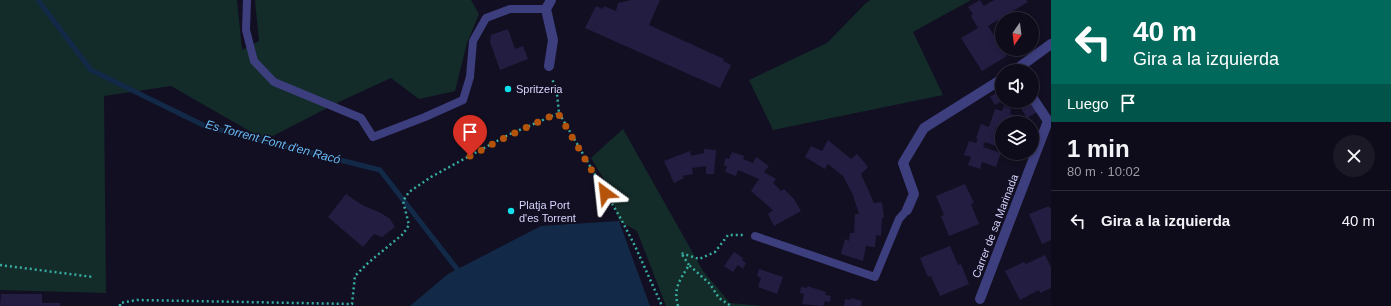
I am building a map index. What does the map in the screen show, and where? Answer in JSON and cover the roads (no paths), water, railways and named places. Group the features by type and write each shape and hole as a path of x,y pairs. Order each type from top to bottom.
{"street":[{"path":"548,4 553,40 549,66"},
{"path":"1024,64 1051,44"},
{"path":"907,210 914,194 903,163 924,128 995,83"},
{"name":"Carrer de sa Marinada","path":"980,299 1048,121 1039,108"}],"lane":[{"path":"248,0 246,30 254,61 274,82 361,118 373,137 426,117 463,100 470,77 473,41 486,18 510,9 548,4"},
{"path":"756,236 876,277 898,219 907,210"}],"water":[{"path":"619,221 650,306 410,306 448,274 541,226"}],"waterway":[{"name":"Es Torrent Font d'en Racó","path":"38,0 91,70 205,126 380,170 457,269"}],"place":[{"name":"Spritzeria","path":"508,89"},
{"name":"Platja Port d'es Torrent","path":"511,211"}]}
